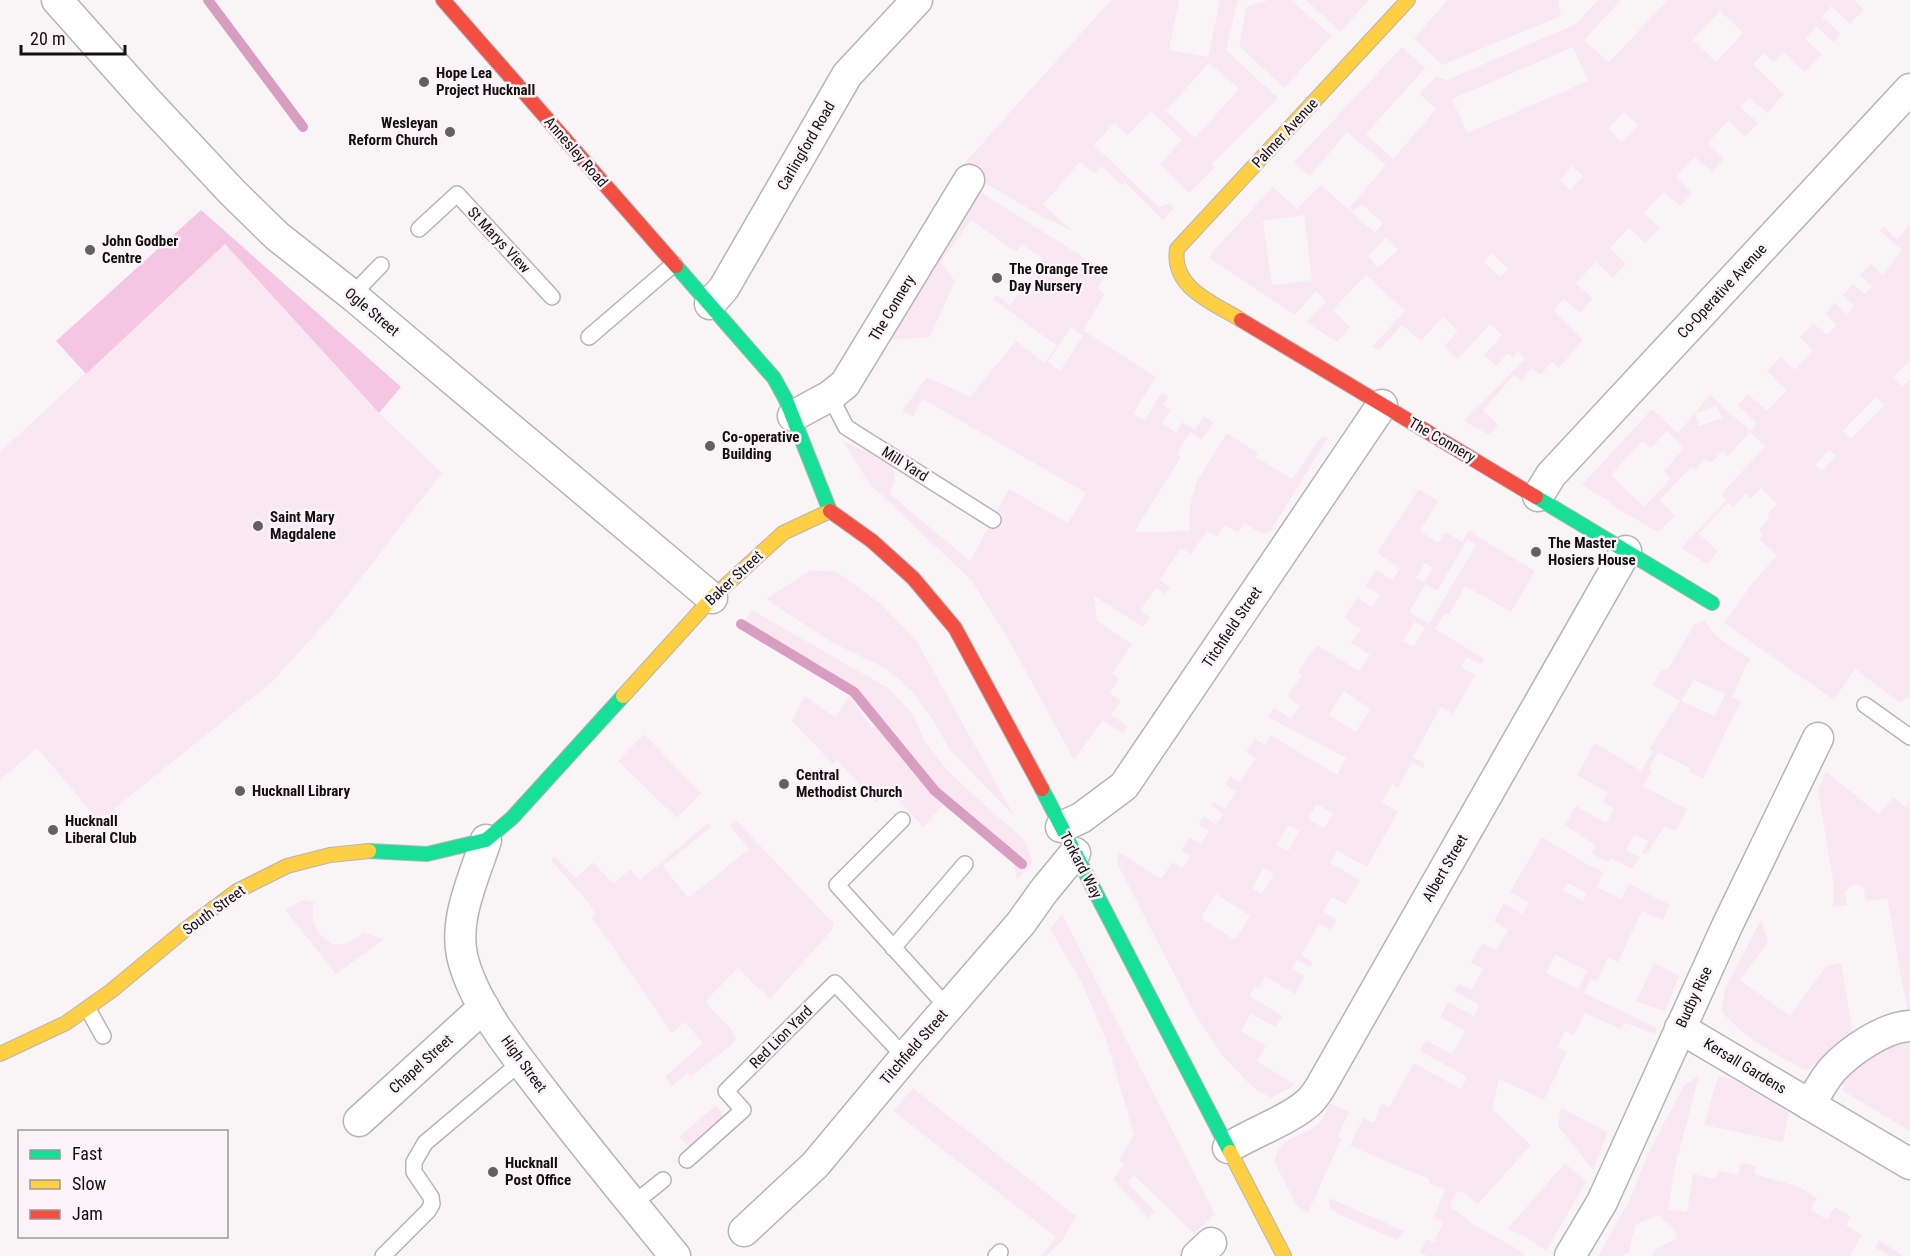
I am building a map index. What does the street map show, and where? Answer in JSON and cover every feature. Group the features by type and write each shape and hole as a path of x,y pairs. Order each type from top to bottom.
{"street":[{"name":"Ogle Street","path":"57,0 146,100 232,192 277,236 352,295 712,598"},
{"name":"Carlingford Road","path":"710,304 724,288 847,75 917,0"},
{"name":"Palmer Avenue","path":"1178,271 1174,260 1177,249 1408,0"},
{"name":"Annesley Road","path":"452,3 710,304"},
{"name":"Co-Operative Avenue","path":"1538,496 1551,475 1910,89"},
{"name":"The Connery","path":"793,416 830,396 853,373 969,180"},
{"name":"The Connery","path":"1178,271 1183,282 1193,291 1538,496 1712,603"},
{"path":"710,304 774,378 793,416 830,511"},
{"name":"Titchfield Street","path":"1061,827 1081,818 1124,786 1382,405"},
{"name":"Baker Street","path":"486,840 512,818 712,598 783,533 830,511"},
{"name":"Torkard Way","path":"830,511 872,541 913,578 955,628 1075,853 1284,1256"},
{"name":"Albert Street","path":"1228,1148 1246,1136 1296,1112 1310,1101 1322,1086 1626,551"},
{"name":"Budby Rise","path":"1570,1256 1602,1202 1680,1028 1818,738"},
{"name":"High Street","path":"486,840 465,909 460,939 462,956 475,992 520,1062 675,1256"},
{"name":"South Street","path":"2,1049 66,1023 88,1009 186,929 237,891 287,866 330,855 360,851 427,854 486,840"},
{"name":"Titchfield Street","path":"744,1232 815,1165 905,1057 1022,924 1043,892 1075,853"},
{"name":"Chapel Street","path":"359,1121 484,1007"},
{"path":"1810,1105 1832,1070 1863,1043 1903,1026 1910,1026"},
{"name":"Kersall Gardens","path":"1680,1028 1910,1164"}],"lane":[{"name":"St Marys View","path":"419,229 457,194 552,297"},
{"path":"589,337 674,264"},
{"path":"352,295 381,265"},
{"name":"Mill Yard","path":"830,396 846,427 993,520"},
{"path":"1865,705 1910,737"},
{"path":"902,820 837,885 948,1008"},
{"path":"893,948 965,864"},
{"name":"Red Lion Yard","path":"687,1160 743,1110 726,1091 835,983 905,1057"},
{"path":"88,1009 102,1036"},
{"path":"383,1256 428,1211 432,1204 431,1197 414,1172 414,1162 425,1143 520,1062"},
{"path":"633,1204 663,1180"}],"shaded area":[{"path":"1111,0 1179,0 1169,50 1208,57 1220,0 1238,0 1226,50 1278,98 1212,164 1215,167 1189,193 1160,164 1182,140 1151,111 1128,135 1114,123 1094,145 1159,207 1170,203 1174,208 1163,220 1125,182 1122,185 1101,166 1094,173 1080,162 1043,205 1074,232 1046,219 960,168","holes":["1209,63 1239,89 1195,138 1166,111"]},
{"path":"1268,0 1291,0 1332,36 1284,88 1239,46 1246,7"},
{"path":"1306,0 1369,0 1340,32"},
{"path":"1448,0 1558,0 1561,16 1442,65 1414,38"},
{"path":"1598,0 1621,0 1584,40 1609,62 1668,0 1854,0 1864,10 1850,24 1831,6 1822,17 1841,34 1833,42 1816,27 1805,39 1822,54 1805,72 1784,53 1774,62 1764,53 1753,64 1784,94 1767,113 1749,97 1741,107 1758,123 1745,136 1728,121 1708,143 1724,159 1712,172 1695,157 1676,177 1692,193 1680,206 1664,192 1644,213 1660,228 1645,243 1629,228 1610,248 1626,264 1613,278 1596,262 1576,283 1593,299 1580,313 1564,299 1553,310 1583,340 1559,368 1552,362 1540,375 1532,368 1521,381 1514,375 1483,410 1498,425 1489,435 1464,421 1525,359 1518,351 1512,357 1508,353 1496,366 1484,355 1502,335 1490,324 1458,359 1444,346 1458,331 1443,317 1421,341 1402,325 1379,350 1372,347 1405,311 1366,275 1333,310 1350,327 1337,342 1306,322 1326,302 1316,291 1295,315 1209,258 1273,187 1297,209 1321,185 1352,212 1350,207 1386,165 1347,132 1310,176 1294,162 1402,47 1425,68 1366,134 1393,159 1436,109 1419,94 1436,77 1447,80 1576,24","holes":["1720,11 1743,33 1716,62 1693,40","1573,47 1588,81 1467,133 1452,99","1624,112 1638,125 1622,142 1608,129","1572,166 1583,176 1570,190 1560,180","1361,204 1383,223 1375,233 1352,213","1304,215 1312,280 1272,285 1263,221","1387,238 1398,250 1378,268 1368,256 1383,242 1383,239","1492,253 1508,269 1500,277 1484,262"]},
{"path":"971,186 1108,273 1097,288 1105,294 1083,330 1156,377 1133,414 1145,420 1163,393 1168,397 1163,405 1171,410 1162,423 1176,433 1183,422 1195,430 1204,416 1214,423 1202,440 1190,432 1177,454 1181,457 1136,532 1189,531 1190,506 1197,481 1227,433 1258,453 1256,457 1292,479 1322,436 1328,438 1270,532 1262,534 1245,523 1238,533 1225,525 1217,537 1207,531 1191,554 1181,548 1160,580 1170,587 1165,594 1156,588 1140,611 1150,617 1143,627 1094,596 1097,621 1132,644 1112,674 1119,679 1110,693 1121,701 1111,715 1128,726 1123,734 1103,720 1074,760 1007,637 971,580 870,484 843,441 882,459 894,468 895,481 890,494 970,561 1009,489 1068,523 1086,493 923,399 913,416 902,411 927,377 970,397 1016,341 1044,363 1057,346 993,299 996,295 1010,305 1043,259 1022,244 1016,252 971,220 941,262 955,281 930,337 890,340 883,334","holes":["1071,327 1083,336 1060,371 1048,362"]},
{"path":"201,210 401,387 379,413 225,244 86,374 56,341"},
{"path":"1910,224 1910,360 1893,377 1903,386 1910,379 1910,696 1900,703 1855,669 1834,700 1724,623 1751,585 1777,555 1760,540 1762,534 1759,530 1770,517 1767,514 1777,504 1761,488 1751,499 1745,494 1733,507 1728,502 1699,534 1718,551 1707,564 1681,548 1727,500 1721,494 1765,447 1750,432 1728,456 1722,451 1711,463 1706,459 1695,470 1691,467 1660,500 1675,516 1658,532 1614,507 1607,500 1582,485 1652,409 1678,433 1710,395 1750,431 1757,424 1738,405 1748,394 1767,411 1787,390 1767,371 1781,357 1795,370 1813,350 1800,337 1813,323 1827,335 1837,325 1825,314 1835,303 1847,314 1854,306 1843,295 1853,284 1865,294 1872,286 1860,275 1871,264 1883,275 1902,250 1880,231 1884,227 1897,239","holes":["1876,397 1884,404 1889,401 1851,439 1843,431","1717,406 1722,418 1699,426 1695,413","1667,431 1684,448 1664,471 1671,478 1644,507 1611,475 1642,441 1651,448","1829,450 1836,456 1822,471 1815,465"]},
{"path":"225,244 379,413 442,473 333,614 273,681 99,821 37,748 0,780 0,452"},
{"path":"1419,489 1438,501 1420,531 1438,543 1445,532 1462,542 1469,530 1535,571 1511,612 1465,586 1449,615 1445,613 1435,629 1485,659 1481,665 1467,657 1461,667 1475,675 1453,714 1441,707 1413,757 1425,764 1423,768 1412,762 1398,788 1392,784 1382,802 1398,812 1367,867 1337,851 1330,863 1360,880 1346,904 1332,897 1323,911 1337,920 1331,930 1319,924 1301,955 1313,962 1310,967 1297,960 1292,968 1305,976 1295,994 1265,976 1259,988 1255,986 1249,996 1283,1016 1276,1027 1251,1014 1241,1031 1266,1046 1257,1061 1295,1085 1271,1098 1251,1086 1222,1055 1193,1011 1117,863 1119,852 1161,879 1173,862 1182,868 1190,856 1181,850 1190,837 1200,844 1209,831 1198,824 1204,816 1216,824 1223,814 1211,805 1213,801 1225,809 1236,792 1225,784 1230,776 1240,782 1256,759 1246,752 1255,739 1265,745 1271,735 1337,775 1346,758 1268,717 1274,708 1291,719 1300,706 1287,696 1302,675 1298,672 1317,645 1359,671 1370,655 1351,643 1361,629 1344,618 1357,598 1372,607 1380,595 1365,586 1376,570 1392,580 1400,568 1377,553","holes":["1468,539 1476,545 1429,624 1409,612 1426,584 1437,591","1425,563 1433,568 1424,582 1416,578","1415,622 1425,628 1413,647 1403,641","1344,691 1370,709 1356,732 1329,715","1317,804 1333,814 1324,828 1308,819","1288,825 1299,831 1288,851 1277,845","1264,868 1274,874 1262,894 1252,888","1216,894 1250,916 1235,940 1201,918"]},
{"path":"811,570 837,572 881,604 916,640 1015,817 950,750 914,693 887,669 833,643 766,599"},
{"path":"752,610 888,688 912,713 925,741 948,771 1024,839 1033,862 1017,880 1014,865 943,805 923,827 889,789 876,803 837,760 833,764 792,721 804,696 835,717 849,697 872,728 874,726 850,696 816,673 738,629"},
{"path":"1705,620 1713,633 1751,659 1732,697 1741,701 1703,778 1689,772 1690,768 1658,752 1649,768 1652,770 1643,786 1687,809 1676,831 1665,826 1647,853 1642,854 1648,841 1634,834 1626,850 1640,858 1632,869 1611,858 1609,862 1592,854 1595,845 1565,825 1576,806 1606,823 1614,809 1603,802 1608,793 1577,775 1595,743 1641,771 1653,751 1649,749 1680,701 1653,685 1661,671 1668,669 1694,625","holes":["1694,680 1725,694 1715,716 1681,701"]},
{"path":"644,734 701,793 677,818 618,761"},
{"path":"1826,772 1879,814 1893,797 1905,807 1910,801 1910,1013 1908,1014 1887,898 1866,901 1864,888 1858,885 1850,886 1845,892 1847,905 1833,907 1834,886 1818,789"},
{"path":"737,821 834,924 832,930 770,999 738,968 705,1002 732,1030 736,1039 691,1076 688,1073 672,1086 665,1077 703,1043 685,1022 672,1033 592,917 595,914 589,903 551,860 554,856 576,878 593,862 614,884 630,869 640,880 708,823 711,827 663,866 688,898 749,849 730,826"},
{"path":"1542,837 1603,872 1597,887 1621,899 1629,884 1670,905 1663,920 1642,911 1618,962 1608,957 1597,981 1591,979 1584,993 1657,1028 1655,1034 1625,1023 1620,1029 1585,1013 1574,1035 1565,1031 1558,1047 1567,1052 1544,1100 1499,1079 1492,1109 1531,1145 1478,1204 1466,1194 1457,1191 1450,1206 1474,1225 1519,1250 1525,1256 1428,1256 1420,1253 1426,1239 1434,1242 1443,1222 1433,1218 1445,1190 1429,1183 1429,1179 1350,1146 1363,1118 1374,1123 1381,1103 1389,1107 1414,1063 1461,1089 1467,1077 1420,1051 1426,1040 1452,1054 1465,1031 1440,1017 1448,1002 1474,1016 1479,1005 1454,991 1459,984 1471,990 1483,969 1471,962 1482,943 1496,950 1508,930 1494,921 1504,903 1523,914 1529,903 1510,892","holes":["1568,883 1586,893 1583,901 1563,890","1555,955 1587,971 1578,989 1546,973"]},
{"path":"303,900 314,902 313,916 316,927 323,937 334,945 348,943 364,933 384,939 336,974 285,910"},
{"path":"1062,914 1215,1214 1194,1234 1134,1175 1127,1182 1155,1212 1148,1218 1113,1179 1124,1165 1119,1160 1134,1135 1107,1042 1082,983 1050,929"},
{"path":"1761,920 1768,942 1740,980 1790,1016 1826,966 1841,963 1853,1033 1806,1071 1748,1037 1721,1010 1725,989"},
{"path":"1654,963 1679,976 1665,1011 1636,1002"},
{"path":"1910,1039 1910,1131 1843,1091 1842,1075 1881,1045"},
{"path":"1699,1076 1674,1171 1668,1209 1687,1212 1693,1174 1716,1179 1718,1171 1738,1175 1740,1163 1756,1166 1754,1174 1800,1187 1817,1198 1811,1209 1827,1220 1835,1207 1851,1217 1846,1225 1862,1235 1850,1256 1653,1256 1654,1250 1677,1238 1671,1226 1658,1215 1635,1225 1629,1253 1621,1256 1598,1256 1628,1203 1649,1152 1684,1085"},
{"path":"1718,1076 1734,1080 1789,1112 1783,1142 1704,1125"},
{"path":"913,1088 1076,1216 1062,1241 1046,1256 1041,1256 1056,1237 893,1111"},
{"path":"1330,1103 1349,1112 1338,1137 1341,1139 1308,1213 1297,1206 1275,1163 1280,1148 1318,1124"},
{"path":"716,1105 726,1119 691,1150 679,1137"},
{"path":"1561,1108 1608,1132 1593,1170 1558,1126"},
{"path":"1565,1163 1586,1182 1546,1251 1523,1235 1507,1229"},
{"path":"1329,1198 1404,1231 1397,1240 1340,1215 1330,1208"},
{"path":"1879,1240 1904,1256 1889,1256 1875,1247"}],"waterway":[{"path":"208,0 303,127"},
{"path":"741,624 854,692 935,791 1022,864"}],"traffic: fast":[{"path":"676,266 774,378 786,400 830,511"},
{"path":"1536,497 1712,603"},
{"path":"369,851 427,854 486,840 512,818 623,696"},
{"path":"1042,789 1230,1152"}],"traffic: slow":[{"path":"1241,320 1207,300 1187,284 1177,263 1177,249 1408,0"},
{"path":"623,696 712,598 783,533 830,511"},
{"path":"0,1054 66,1023 111,991 186,929 237,891 287,866 330,855 369,851"},
{"path":"1230,1152 1284,1256"}],"traffic: jam":[{"path":"443,0 676,266"},
{"path":"1241,320 1536,497"},
{"path":"830,511 872,541 913,578 955,628 1042,789"}],"place":[{"name":"Hope Lea Project Hucknall","path":"424,82"},
{"name":"Wesleyan Reform Church","path":"450,132"},
{"name":"John Godber Centre","path":"90,250"},
{"name":"The Orange Tree Day Nursery","path":"997,278"},
{"name":"Co-operative Building","path":"710,446"},
{"name":"Saint Mary Magdalene","path":"258,526"},
{"name":"The Master Hosiers House","path":"1536,552"},
{"name":"Central Methodist Church","path":"784,784"},
{"name":"Hucknall Library","path":"240,791"},
{"name":"Hucknall Liberal Club","path":"53,830"},
{"name":"Hucknall Post Office","path":"493,1172"}]}
